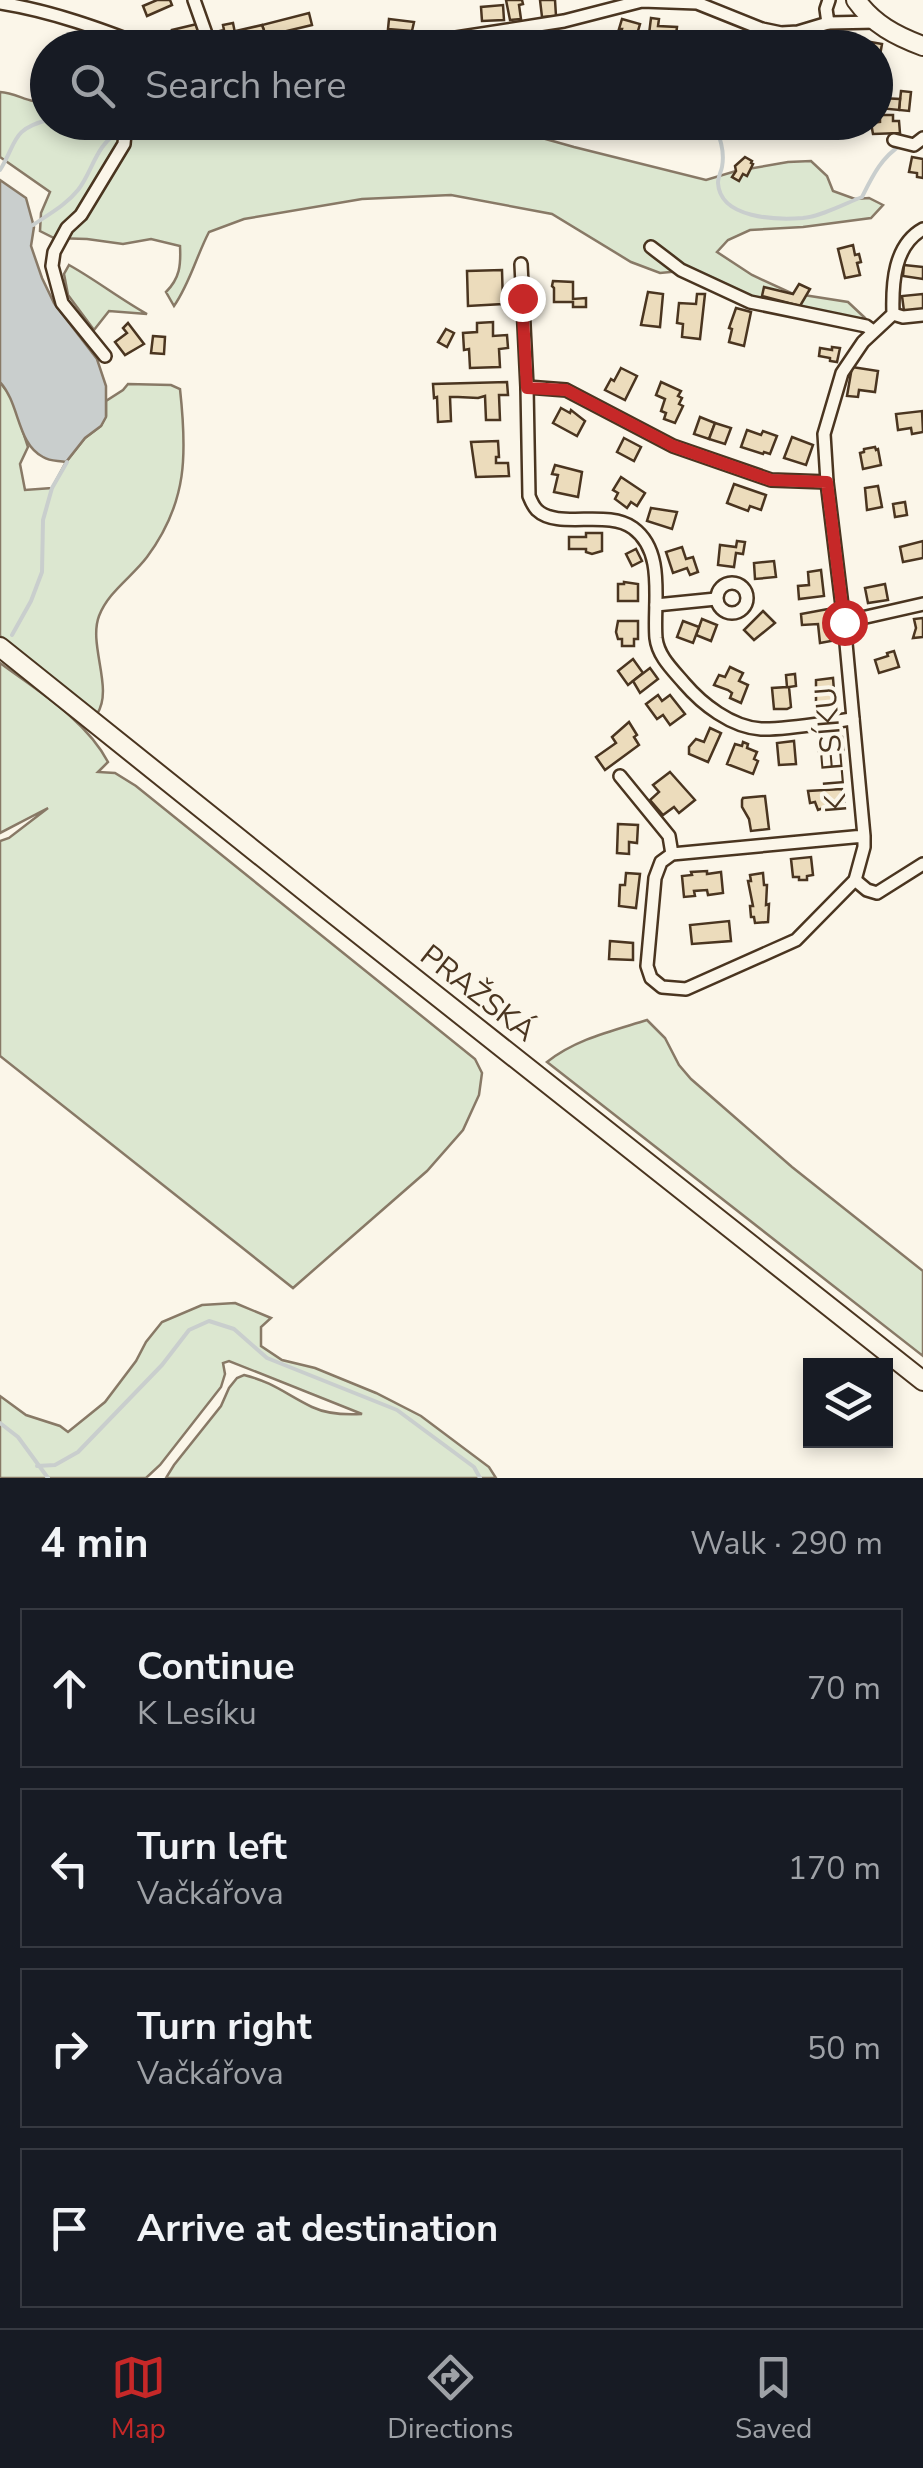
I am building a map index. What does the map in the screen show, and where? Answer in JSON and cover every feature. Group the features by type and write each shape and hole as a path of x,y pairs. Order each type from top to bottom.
{"main road":[{"path":"856,0 888,30"},
{"path":"893,34 923,46"},
{"name":"PRAŽSKÁ","path":"0,646 923,1381"}],"street":[{"path":"194,0 205,30"},
{"path":"507,30 564,21 642,0 697,3 762,30"},
{"path":"828,24 829,0"},
{"path":"0,3 26,7 98,30"},
{"path":"806,30 828,24 876,22"},
{"path":"901,141 914,145 923,138"},
{"path":"105,356 62,303 52,266 54,252 67,228 80,216 124,140"},
{"path":"923,229 903,246 893,296 894,314 923,315"},
{"path":"651,247 681,270 750,302 866,326 873,331"},
{"path":"521,264 529,496 537,510 550,517 614,520 633,528 648,544 654,565 656,642 664,660 702,704 743,725 761,728 853,719"},
{"name":"K LESÍKU","path":"855,880 864,836 824,434 842,374 873,331 894,314"},
{"path":"527,388 566,390 673,446 771,480 827,482"},
{"path":"656,605 716,599"},
{"path":"844,622 923,604"},
{"path":"620,776 669,836 672,854"},
{"path":"864,836 672,854 661,862 655,878 647,966 651,978 662,988 686,989 796,940 855,880 877,893 923,864"}],"green space":[{"path":"0,92 30,99 30,140 549,140 706,180 736,171 811,161 827,176 833,191 883,205 871,218 750,230 728,240 717,252 752,275 791,293 848,302 864,317 837,321 750,302 681,271 660,273 631,262 552,214 451,195 362,199 244,219 209,232 174,306 166,292 179,271 180,246 151,239 123,244 54,238 40,231 41,213 50,192 0,157"},
{"path":"69,265 147,314 109,311 94,330 68,295 64,274"},
{"path":"0,382 12,398 28,447 20,464 25,490 52,488 66,462 85,438 101,426 106,401 128,384 171,385 180,389 184,435 177,497 160,537 108,599 99,616 96,640 103,692 97,714 0,636"},
{"path":"0,663 60,707 87,733 108,762 98,772 115,773 136,786 475,1059 482,1073 479,1095 463,1130 427,1171 293,1288 0,1056 0,841 48,808 0,833"},
{"path":"647,1020 665,1038 691,1079 792,1167 923,1271 923,1356 547,1062 582,1042"},
{"path":"235,1303 271,1318 261,1327 261,1346 282,1360 315,1368 421,1416 489,1467 496,1478 166,1478 221,1406 229,1388 244,1375 318,1409 362,1414 229,1361 223,1363 221,1387 146,1478 0,1478 0,1396 26,1415 68,1432 105,1402 162,1322 202,1305"}],"shaded area":[{"path":"0,180 26,198 34,227 31,246 42,278 54,303 97,359 106,386 106,417 66,462 43,457 28,443 0,382"}],"building":[{"path":"170,0 172,5 147,16 143,6"},
{"path":"506,0 522,0 521,19 510,20"},
{"path":"540,0 555,0 556,16 542,17"},
{"path":"503,5 504,20 482,21 481,7"},
{"path":"309,13 312,25 264,30 262,25"},
{"path":"651,18 659,19 658,26 677,27 677,30 650,30"},
{"path":"389,19 414,22 412,30 388,29"},
{"path":"622,19 640,24 638,30 619,29"},
{"path":"197,24 199,30 172,30"},
{"path":"901,91 911,92 909,111 899,110"},
{"path":"893,99 900,99 899,110 893,109"},
{"path":"893,121 899,121 900,133 893,133"},
{"path":"745,157 753,164 739,181 732,177 735,166"},
{"path":"912,157 923,159 923,178 909,172"},
{"path":"853,245 861,262 857,263 860,275 845,278 838,249"},
{"path":"904,265 923,267 923,279 903,276"},
{"path":"502,270 503,304 468,306 467,271"},
{"path":"553,281 573,282 573,299 586,298 586,307 554,302"},
{"path":"799,284 810,289 800,306 762,296 764,287 793,294"},
{"path":"648,292 663,294 660,327 641,325"},
{"path":"697,294 705,294 700,339 682,337 683,324 677,323 679,303 696,304"},
{"path":"923,294 923,309 904,311 902,296"},
{"path":"736,308 751,312 744,346 729,342"},
{"path":"493,322 493,336 507,335 508,348 499,349 500,367 470,368 463,333 477,332 477,323"},
{"path":"128,323 144,344 125,355 115,342 127,333 123,328"},
{"path":"446,329 454,333 447,347 438,342"},
{"path":"153,336 165,337 164,354 151,353"},
{"path":"820,348 840,348 837,362 819,356"},
{"path":"852,367 878,371 875,392 859,390 858,397 847,396"},
{"path":"621,368 637,376 625,400 605,390"},
{"path":"507,382 508,395 499,395 500,420 486,420 485,396 450,397 451,421 438,422 433,384"},
{"path":"661,382 681,391 679,404 683,406 675,423 664,419 666,413 661,411 665,399 656,395"},
{"path":"561,408 570,413 571,410 585,421 577,436 553,423"},
{"path":"922,411 923,432 912,434 911,428 898,430 896,414"},
{"path":"700,417 715,423 709,439 694,434"},
{"path":"715,423 731,428 725,444 709,439"},
{"path":"747,430 777,436 770,454 741,447"},
{"path":"792,437 813,445 806,465 784,458"},
{"path":"624,438 641,447 634,461 617,452"},
{"path":"498,441 496,463 508,463 509,476 476,477 471,442"},
{"path":"875,447 881,465 863,469 860,453"},
{"path":"555,465 582,472 578,497 554,492 558,475 552,474"},
{"path":"621,477 645,493 637,506 631,502 627,508 615,499 618,493 613,490"},
{"path":"734,484 766,495 761,510 750,506 748,511 727,503"},
{"path":"878,486 882,507 867,510 865,488"},
{"path":"905,502 907,515 895,517 893,504"},
{"path":"651,508 677,512 672,529 647,521"},
{"path":"586,533 602,533 602,551 592,554 586,549 569,549 569,537 586,537"},
{"path":"737,541 745,542 743,554 736,553 734,567 718,565 720,545 736,547"},
{"path":"923,541 923,558 903,562 900,547"},
{"path":"682,547 686,559 693,557 698,572 690,575 687,568 673,573 666,552"},
{"path":"636,549 642,561 632,566 626,554"},
{"path":"774,561 776,577 755,579 754,563"},
{"path":"821,570 824,596 799,599 798,586 809,585 808,572"},
{"path":"618,584 638,584 638,601 618,601"},
{"path":"885,584 888,600 868,603 865,588"},
{"path":"828,609 831,641 820,643 818,624 802,625 801,614"},
{"path":"763,611 775,623 754,640 744,630"},
{"path":"923,618 923,637 913,638 914,619"},
{"path":"702,619 717,625 711,641 696,635"},
{"path":"618,621 638,621 634,646 622,646 616,632"},
{"path":"683,621 699,627 693,643 677,637"},
{"path":"894,651 899,667 879,673 875,660"},
{"path":"633,659 643,673 628,685 618,671"},
{"path":"730,667 743,673 739,681 748,685 741,703 730,698 732,693 728,690 714,685"},
{"path":"650,668 658,679 640,693 633,681"},
{"path":"795,674 796,686 789,687 791,707 774,709 772,688 787,687 786,675"},
{"path":"833,678 835,703 818,705 816,680"},
{"path":"658,695 662,701 670,695 685,714 670,725 663,715 657,719 646,704"},
{"path":"629,722 639,745 605,770 596,757 616,743 612,737"},
{"path":"710,728 721,733 708,762 689,754 689,747 696,739 704,742"},
{"path":"834,737 842,737 844,759 820,760 818,743 835,741"},
{"path":"794,741 796,764 779,765 777,743"},
{"path":"743,742 757,752 753,774 727,764 735,744 742,746"},
{"path":"670,772 695,800 679,813 674,807 663,815 650,800 659,792 653,785"},
{"path":"842,789 844,802 829,803 818,810 815,802 810,803 808,791"},
{"path":"765,796 769,829 751,831 742,800"},
{"path":"618,824 638,825 637,843 629,842 629,854 617,853"},
{"path":"811,857 813,875 807,876 807,880 793,877 791,859"},
{"path":"721,872 723,893 708,895 707,890 694,891 695,896 684,897 682,876"},
{"path":"626,873 640,874 636,908 619,906 620,885 625,885"},
{"path":"763,873 768,922 755,923 748,881 750,875"},
{"path":"729,921 731,941 692,944 690,925"},
{"path":"610,941 633,943 633,960 609,959"}],"waterway":[{"path":"0,170 16,138 30,127"},
{"path":"33,225 73,195 108,140"},
{"path":"720,140 722,167 718,183 728,204 752,215 792,219 810,217 862,197 883,161 902,144"},
{"path":"12,635 42,572 43,520 52,488 67,462"},
{"path":"37,1466 55,1465 78,1452 162,1365 189,1330 209,1321 234,1329 267,1358 397,1410 474,1467 480,1478"},
{"path":"0,1423 18,1437 48,1478"}],"route":[{"path":"522,298 527,388 566,390 673,446 771,480 827,482 844,622"}]}
